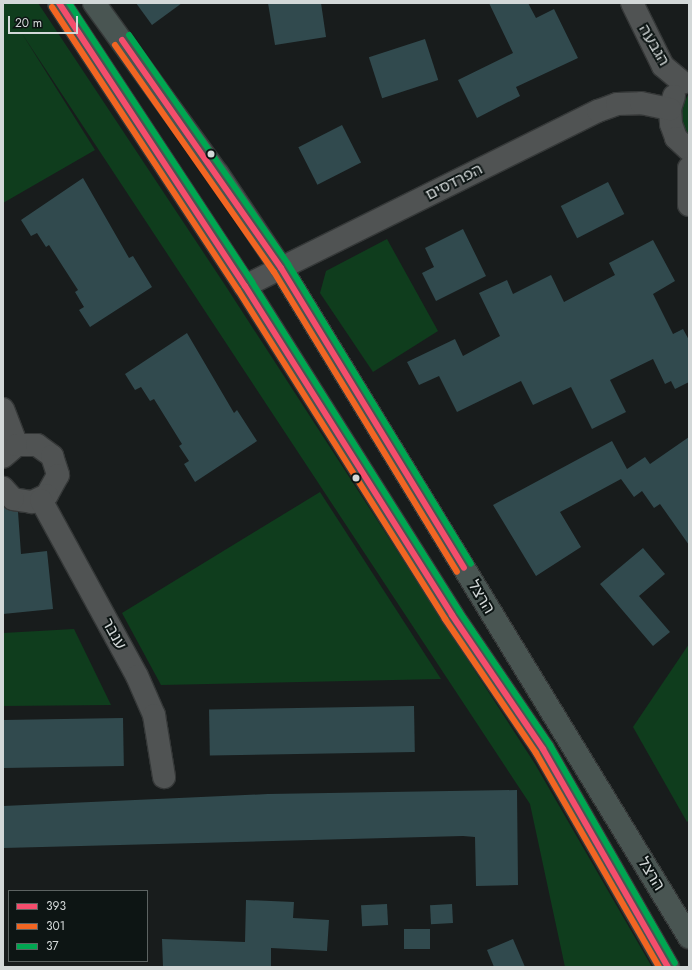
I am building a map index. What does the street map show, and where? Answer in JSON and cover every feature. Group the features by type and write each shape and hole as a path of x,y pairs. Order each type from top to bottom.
{"main road":[{"name":"הרצל","path":"59,3 245,286 452,615 543,749 668,967"},
{"name":"הרצל","path":"94,3 214,168 281,268 689,937"}],"street":[{"name":"הגבעה","path":"632,3 663,66 686,81"},
{"path":"686,81 674,95 670,109 670,124 676,138 689,150"},
{"name":"הפרדסים","path":"245,286 598,111 617,104 640,103 670,109"},
{"path":"689,168 689,204"},
{"path":"3,409 10,451 27,444 41,447 52,456 56,466 56,483 41,500 22,502 14,499 3,488"},
{"name":"ענבר","path":"41,500 137,676 154,715 164,777"}],"green space":[{"path":"3,3 38,3 225,285 535,764 652,967 565,967 530,804 21,32 95,150 3,203"},
{"path":"689,93 689,135 681,122 680,111"},
{"path":"387,239 438,331 373,372 320,293 326,271"},
{"path":"320,492 441,679 161,685 122,613"},
{"path":"74,629 111,705 3,706 3,633"},
{"path":"689,644 689,820 687,822 633,727"}],"building":[{"path":"136,3 182,3 152,25"},
{"path":"268,3 321,3 326,37 275,45"},
{"path":"489,3 528,3 536,18 554,9 578,58 516,87 520,96 477,118 458,80 513,53"},
{"path":"425,39 438,80 382,98 369,57"},
{"path":"342,125 361,162 317,185 298,147"},
{"path":"83,178 129,258 133,256 152,287 90,327 79,310 84,307 75,292 78,290 49,245 46,247 37,233 31,236 21,220"},
{"path":"608,182 624,214 577,238 561,206"},
{"path":"463,229 486,276 436,301 422,273 434,267 425,248"},
{"path":"653,240 675,281 653,294 673,334 683,329 689,340 689,382 675,389 671,381 665,384 653,359 610,380 626,412 592,429 571,387 533,405 521,381 457,412 439,376 419,385 407,362 455,339 463,356 500,336 479,293 507,280 513,294 551,275 564,302 615,275 609,263"},
{"path":"187,333 234,413 237,410 257,441 195,482 184,464 189,461 179,446 182,444 154,399 150,401 141,387 135,390 125,374"},
{"path":"689,437 689,545 660,504 654,508 642,491 634,497 621,479 560,512 581,547 536,576 493,505 612,441 627,469 645,457 650,464"},
{"path":"3,507 18,512 21,554 47,551 53,609 3,614"},
{"path":"643,548 665,574 639,596 670,632 653,646 600,584"},
{"path":"414,706 415,752 210,756 209,710"},
{"path":"123,718 124,766 4,768 3,720"},
{"path":"517,790 518,885 476,886 475,837 463,836 3,848 3,806 268,794"},
{"path":"246,900 294,902 293,918 329,920 327,951 271,948 271,967 163,967 162,939 245,942"},
{"path":"387,904 388,925 362,926 361,905"},
{"path":"452,904 453,923 431,924 430,905"},
{"path":"404,929 430,929 430,949 404,949"},
{"path":"513,939 525,967 494,967 487,950"}],"transit line":[{"name":"393","path":"59,3 245,286 452,615 543,749 668,967"},
{"name":"37","path":"69,3 252,282 459,611 550,745 675,963"},
{"name":"301","path":"52,7 238,290 445,619 536,753 659,967"},
{"name":"37","path":"129,35 288,264 471,564"},
{"name":"393","path":"122,40 281,268 464,568"},
{"name":"301","path":"115,45 274,272 457,572"}]}
